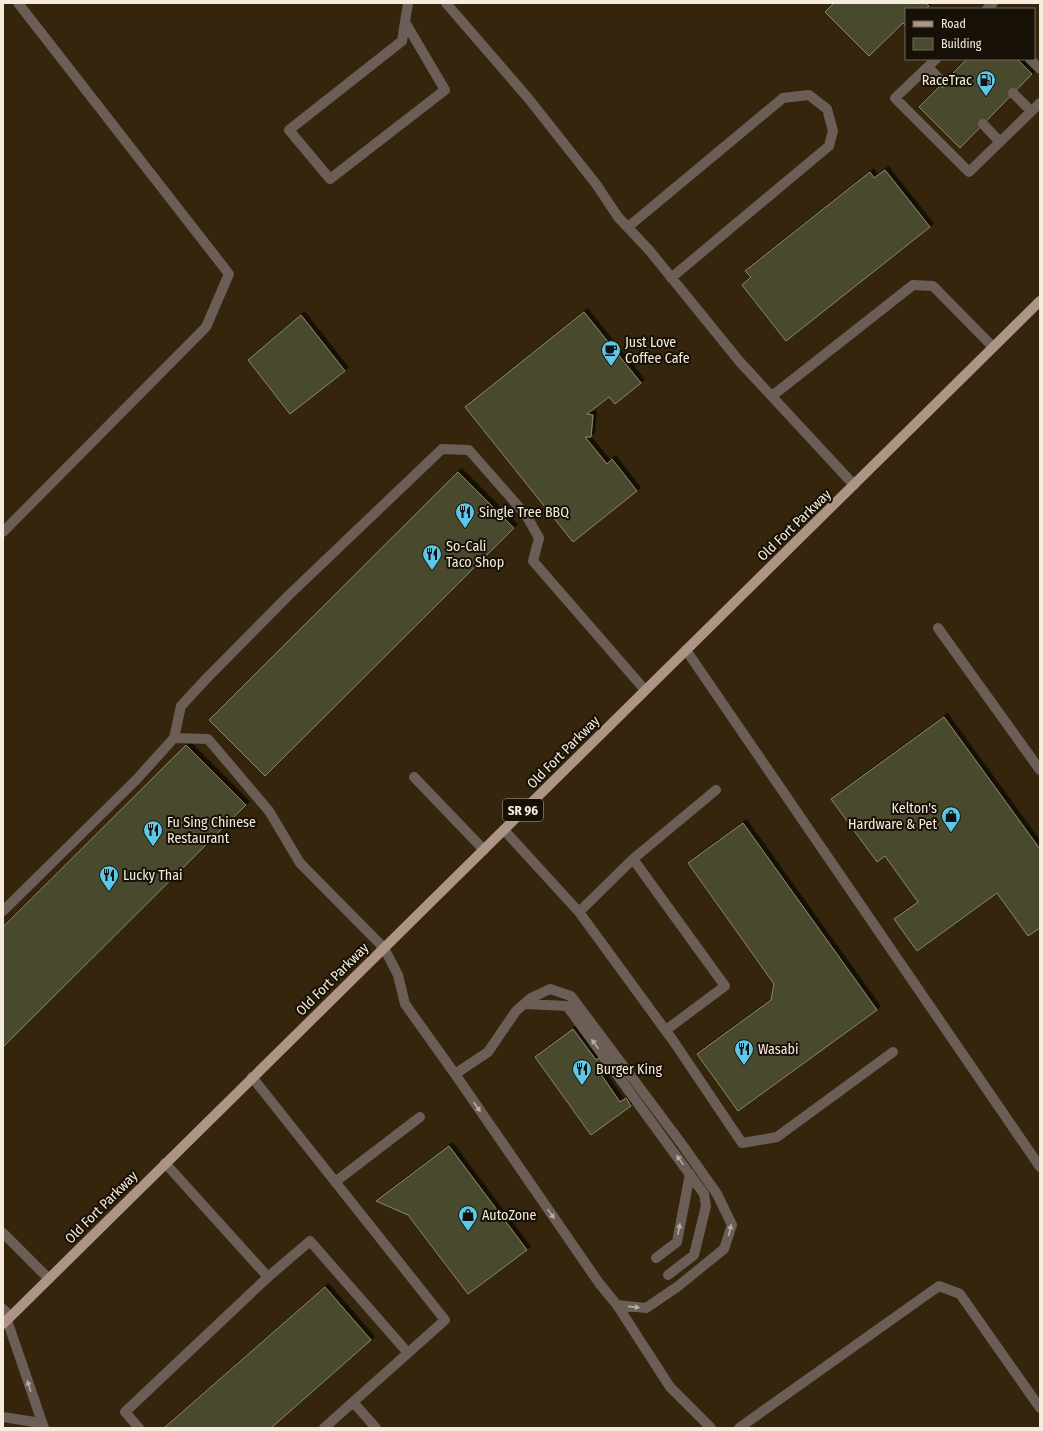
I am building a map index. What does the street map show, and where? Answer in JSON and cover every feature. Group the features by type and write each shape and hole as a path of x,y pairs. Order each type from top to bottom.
{"main road":[{"name":"Old Fort Parkway","path":"7,1320 994,347 1039,306"}],"lane":[{"path":"3,532 206,327 229,274 18,3"},
{"path":"405,22 445,90 330,179 288,130 402,41 405,22 408,3"},
{"path":"446,3 528,98 628,227 740,362 854,485"},
{"path":"935,60 895,98 969,172 1040,103"},
{"path":"1031,60 1040,69"},
{"path":"928,66 944,83"},
{"path":"1014,93 1031,112"},
{"path":"628,227 783,98 809,95 827,109 833,130 829,146 671,278"},
{"path":"983,124 1000,142"},
{"path":"772,396 913,285 932,286 994,347"},
{"path":"3,911 136,780 174,738 181,706 206,678 289,595 442,449 469,450 526,515 539,538 533,561 645,690"},
{"path":"938,628 1040,770"},
{"path":"686,650 1040,1167"},
{"path":"174,738 208,739 268,811 300,863 384,948 398,975 405,1004 455,1074 598,1283 617,1305 670,1387 711,1428"},
{"path":"414,777 484,850"},
{"path":"579,912 633,859 716,790"},
{"path":"504,830 579,912 666,1030 742,1142 777,1137 893,1052"},
{"path":"633,859 725,986 666,1030"},
{"path":"455,1074 488,1052 516,1011 531,998 550,989 571,996 686,1149 717,1194 732,1225 724,1249 677,1287 646,1308 617,1305"},
{"path":"524,1004 567,1006 704,1194 706,1206 694,1255 668,1275"},
{"path":"252,1077 445,1320 324,1428"},
{"path":"335,1182 420,1117"},
{"path":"166,1163 268,1277"},
{"path":"656,1258 677,1242 690,1174"},
{"path":"3,1233 49,1279"},
{"path":"139,1428 125,1412 268,1277 310,1241 408,1353"},
{"path":"739,1428 939,1286 960,1294 1040,1408"},
{"path":"3,1308 43,1425"},
{"path":"353,1402 376,1428"},
{"path":"3,1417 43,1425"}],"building":[{"path":"834,3 926,3 929,6 927,8 905,8 905,25 903,23 869,56 825,12"},
{"path":"966,60 1018,60 1032,74 960,148 919,107"},
{"path":"885,170 930,227 786,341 742,285 751,277 745,271 870,172 874,178"},
{"path":"584,312 641,383 615,404 609,397 587,414 593,415 591,437 585,437 607,464 612,459 637,491 573,542 465,407"},
{"path":"301,315 345,371 290,414 248,360"},
{"path":"458,472 514,528 265,776 209,720"},
{"path":"944,717 1040,849 1040,928 1028,936 997,893 917,951 894,919 918,902 885,856 877,862 831,799"},
{"path":"186,745 246,805 3,1047 3,927"},
{"path":"743,823 877,1010 738,1111 697,1054 771,1000 774,984 688,863"},
{"name":"Burger King","path":"573,1029 596,1060 599,1058 607,1068 600,1073 620,1102 626,1098 631,1106 591,1135 535,1057"},
{"name":"AutoZone","path":"449,1146 527,1250 468,1294 408,1215 376,1201"},
{"path":"325,1287 371,1340 271,1428 164,1428"}],"place":[{"name":"RaceTrac","path":"986,97"},
{"name":"Just Love Coffee Cafe","path":"611,367"},
{"name":"Single Tree BBQ","path":"465,529"},
{"name":"So-Cali Taco Shop","path":"432,571"},
{"name":"Kelton's Hardware & Pet","path":"951,833"},
{"name":"Fu Sing Chinese Restaurant","path":"153,847"},
{"name":"Lucky Thai","path":"109,892"},
{"name":"Wasabi","path":"744,1066"},
{"name":"Burger King","path":"582,1086"},
{"name":"AutoZone","path":"468,1232"}]}
